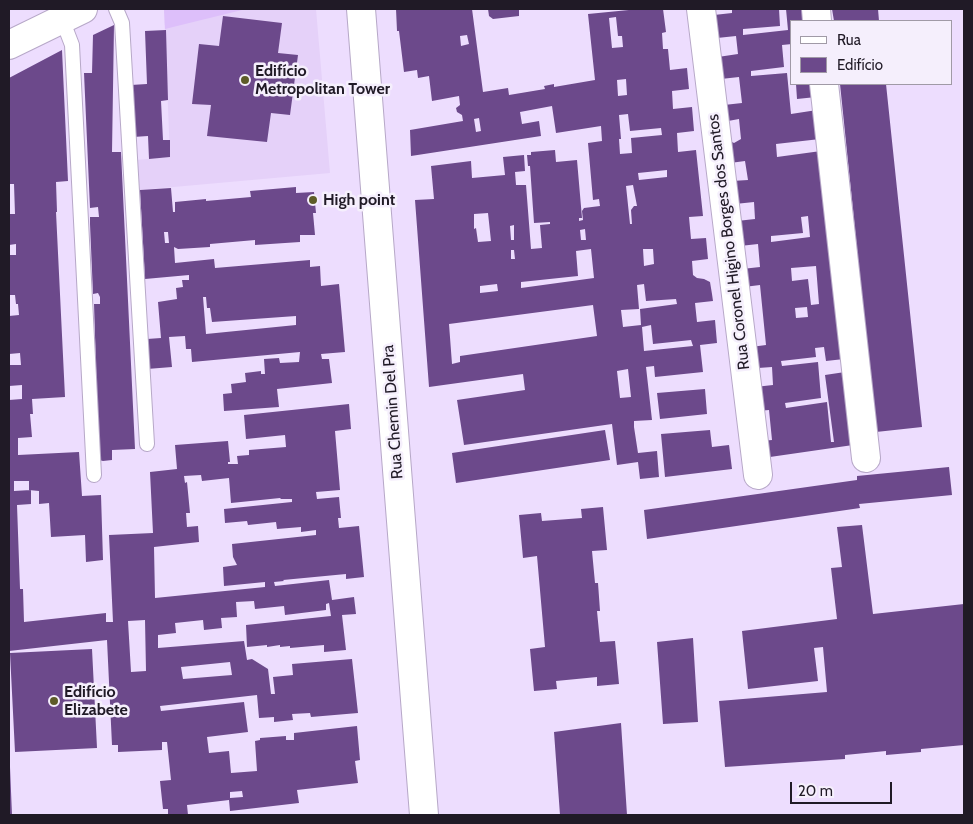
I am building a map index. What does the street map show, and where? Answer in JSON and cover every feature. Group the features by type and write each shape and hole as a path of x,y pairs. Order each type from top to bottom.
{"street":[{"name":"Rua Chemin Del Pra","path":"361,9 424,815"},
{"name":"Rua Coronel Higino Borges dos Santos","path":"701,9 758,475"},
{"path":"9,45 72,14"},
{"path":"824,85 866,458"}],"lane":[{"path":"116,9 122,23 147,444"},
{"path":"72,14 94,475"}],"shaded area":[{"path":"164,9 316,9 330,173 140,190 136,160 170,157"},
{"path":"164,9 246,9 165,29"}],"building":[{"path":"396,9 472,9 483,92 508,88 509,95 545,89 544,86 554,84 554,87 595,80 588,14 639,9 663,9 666,32 662,33 663,49 668,49 670,70 687,68 689,89 672,91 673,109 692,107 694,131 677,133 678,152 696,150 703,216 689,217 691,239 706,238 708,259 692,261 693,275 710,282 713,301 695,303 697,322 715,320 717,343 700,345 703,372 655,377 654,366 646,367 652,420 634,421 634,427 638,453 657,451 659,477 640,479 638,462 617,465 612,424 464,445 457,400 525,390 523,374 429,387 415,200 434,199 431,166 471,161 472,178 505,175 503,157 524,155 525,171 515,172 516,185 526,185 531,249 542,248 540,225 550,224 550,222 534,223 530,166 528,166 527,155 531,155 531,152 555,150 556,162 577,160 582,218 579,218 579,221 583,220 582,211 584,208 600,206 599,199 593,200 588,143 602,141 601,126 556,133 552,106 520,112 522,124 539,121 541,136 411,156 410,130 463,121 462,115 457,112 456,108 460,105 459,96 432,101 429,76 418,78 417,70 404,72 399,31 397,31","holes":["616,17 618,36 622,36 623,47 612,48 609,18","467,35 469,44 461,46 460,36","626,79 627,95 618,96 617,80","628,114 630,131 661,128 662,135 631,138 632,153 620,154 619,139 621,139 619,115","479,118 481,131 476,132 474,119","667,170 667,177 639,180 638,173","633,185 637,206 634,206 631,210 632,224 630,224 626,186","488,213 491,241 478,242 476,228 474,229 474,214","514,225 514,240 511,240 510,226","585,229 586,240 581,240 580,230","591,249 594,278 521,288 521,282 578,276 576,251","643,249 653,249 654,264 644,266","511,250 514,250 515,259 511,259","497,284 498,291 480,293 480,286","644,284 646,301 676,299 677,304 640,309 641,325 623,327 621,310 639,309 637,285","593,305 597,336 460,356 460,362 452,364 449,324","651,325 653,344 691,340 693,346 644,351 642,327","628,369 631,397 620,398 617,371"]},
{"path":"488,9 523,10 519,10 519,16 493,19 489,16"},
{"path":"732,9 779,9 780,26 743,29 743,35 788,30 786,9 806,9 807,20 790,20 790,44 782,45 784,67 751,71 751,76 787,73 791,114 817,110 820,139 776,144 777,157 821,151 844,359 826,361 824,347 815,348 816,357 781,361 782,366 818,362 821,398 785,403 786,408 827,402 831,442 834,442 825,375 845,372 853,445 763,458 761,441 772,440 769,410 758,411 755,387 773,385 772,367 758,368 751,347 766,345 760,285 744,287 742,269 760,267 758,244 740,246 737,221 755,219 754,202 735,204 732,181 748,180 745,161 730,163 724,105 742,103 739,77 721,79 718,57 738,54 736,36 717,38 714,15 732,13","holes":["739,119 741,139 734,143 730,141 728,121","808,216 810,237 771,242 771,236 803,233 801,217","816,266 819,304 811,305 808,279 792,281 791,268","807,307 808,317 796,318 795,308"]},
{"path":"832,9 878,9 879,20 834,20"},
{"name":"Edifício Metropolitan Tower","path":"223,16 282,23 278,53 298,55 290,115 271,113 267,142 207,136 211,105 192,104 199,44 219,46"},
{"path":"114,25 112,152 121,152 135,449 112,450 112,460 103,461 99,460 94,304 100,304 100,297 98,293 93,294 90,224 90,217 99,217 98,207 90,208 84,73 92,73 93,35"},
{"path":"166,30 168,100 161,101 163,140 170,140 170,157 149,159 148,136 133,137 131,85 147,84 145,31"},
{"path":"62,50 68,181 56,182 56,212 65,397 32,399 33,414 30,414 32,437 18,438 18,455 79,452 82,496 101,495 103,560 86,562 85,535 51,537 49,503 39,504 39,491 31,490 31,504 17,505 20,589 23,589 24,622 106,613 106,622 113,622 109,535 153,533 150,472 177,469 175,445 228,441 230,462 228,464 238,464 237,456 249,455 249,450 286,447 285,435 246,439 244,415 349,404 351,429 335,431 340,490 316,492 317,499 339,497 341,518 338,518 339,528 359,526 364,577 346,579 346,574 274,582 275,586 329,580 332,600 354,597 356,614 342,615 346,650 324,652 324,645 290,648 290,646 280,647 280,645 247,647 246,625 331,616 329,603 326,604 326,610 285,615 284,606 255,609 254,601 236,602 237,617 221,618 222,628 204,630 203,620 175,623 176,633 158,635 158,648 244,641 247,660 252,659 268,669 271,694 275,694 273,677 293,675 292,664 352,659 358,713 311,717 310,713 292,714 293,720 274,722 274,717 259,718 257,695 160,706 161,711 244,702 248,732 207,737 209,753 229,751 231,773 257,771 255,741 260,740 260,738 286,736 286,740 294,740 294,733 357,726 360,760 355,761 358,783 297,790 299,803 230,811 229,800 187,805 188,815 168,815 168,809 163,809 160,781 171,780 167,742 162,742 162,750 118,752 118,745 112,745 107,640 9,651 9,400 22,399 22,385 9,386 9,365 21,365 20,353 9,354 9,316 19,315 15,295 9,295 9,255 16,255 16,244 9,245 9,214 15,214 14,184 9,184 9,78","holes":["201,475 202,481 229,478 231,503 280,498 292,499 292,502 224,509 225,523 247,521 248,525 276,522 277,529 301,527 301,532 316,530 316,535 232,544 233,557 237,565 223,567 224,586 265,582 265,587 155,598 154,547 199,542 198,526 187,527 186,513 190,513 187,482 185,483 184,476","14,481 29,481 30,490 14,491","145,620 146,671 131,672 128,621","230,662 232,675 183,679 181,667","242,791 243,797 230,798 230,792"]},
{"path":"796,85 814,85 816,97 797,99"},
{"path":"840,85 886,85 922,427 876,432"},
{"path":"296,187 296,193 314,192 316,213 313,213 315,235 300,235 300,242 255,245 255,240 210,244 210,247 178,249 174,247 175,263 214,259 215,268 310,260 310,267 320,266 321,286 339,284 345,352 321,354 322,359 329,359 332,383 277,389 279,407 224,411 223,394 232,393 231,384 246,382 245,373 261,371 261,374 265,374 264,359 279,358 280,363 299,362 300,352 192,362 191,349 186,349 185,336 169,337 172,367 147,369 147,339 161,338 158,302 177,299 176,288 183,287 182,280 189,280 189,275 145,279 140,190 171,188 173,212 175,212 175,202 251,197 250,191","holes":["164,232 168,232 169,243 165,243","203,297 206,297 207,308 210,308 212,322 296,316 296,325 206,334"]},
{"path":"705,389 707,414 660,419 657,393"},
{"path":"605,430 610,460 456,483 452,453"},
{"path":"710,430 712,447 729,445 732,469 665,477 661,434"},
{"path":"949,467 952,495 859,504 860,508 647,539 644,510 857,480 857,476"},
{"path":"603,507 607,550 592,551 595,583 598,583 600,611 597,611 600,642 615,641 619,684 597,686 597,677 556,681 557,689 534,691 530,649 545,647 537,556 523,558 519,515 541,513 542,521 582,518 581,509"},
{"path":"862,525 873,614 964,604 964,745 921,749 921,752 886,755 886,751 845,755 845,759 725,767 719,701 827,692 823,647 814,648 818,681 748,689 742,631 837,619 831,568 842,567 837,527"},
{"path":"693,638 698,722 663,724 657,642"},
{"name":"Edifício Elizabete","path":"92,649 97,748 15,752 10,653"},
{"path":"621,723 627,815 560,815 554,732"},
{"path":"10,767 12,815 9,815"}],"place":[{"name":"Edifício Metropolitan Tower","path":"245,80"},
{"name":"High point","path":"313,200"},
{"name":"Edifício Elizabete","path":"54,701"}]}
